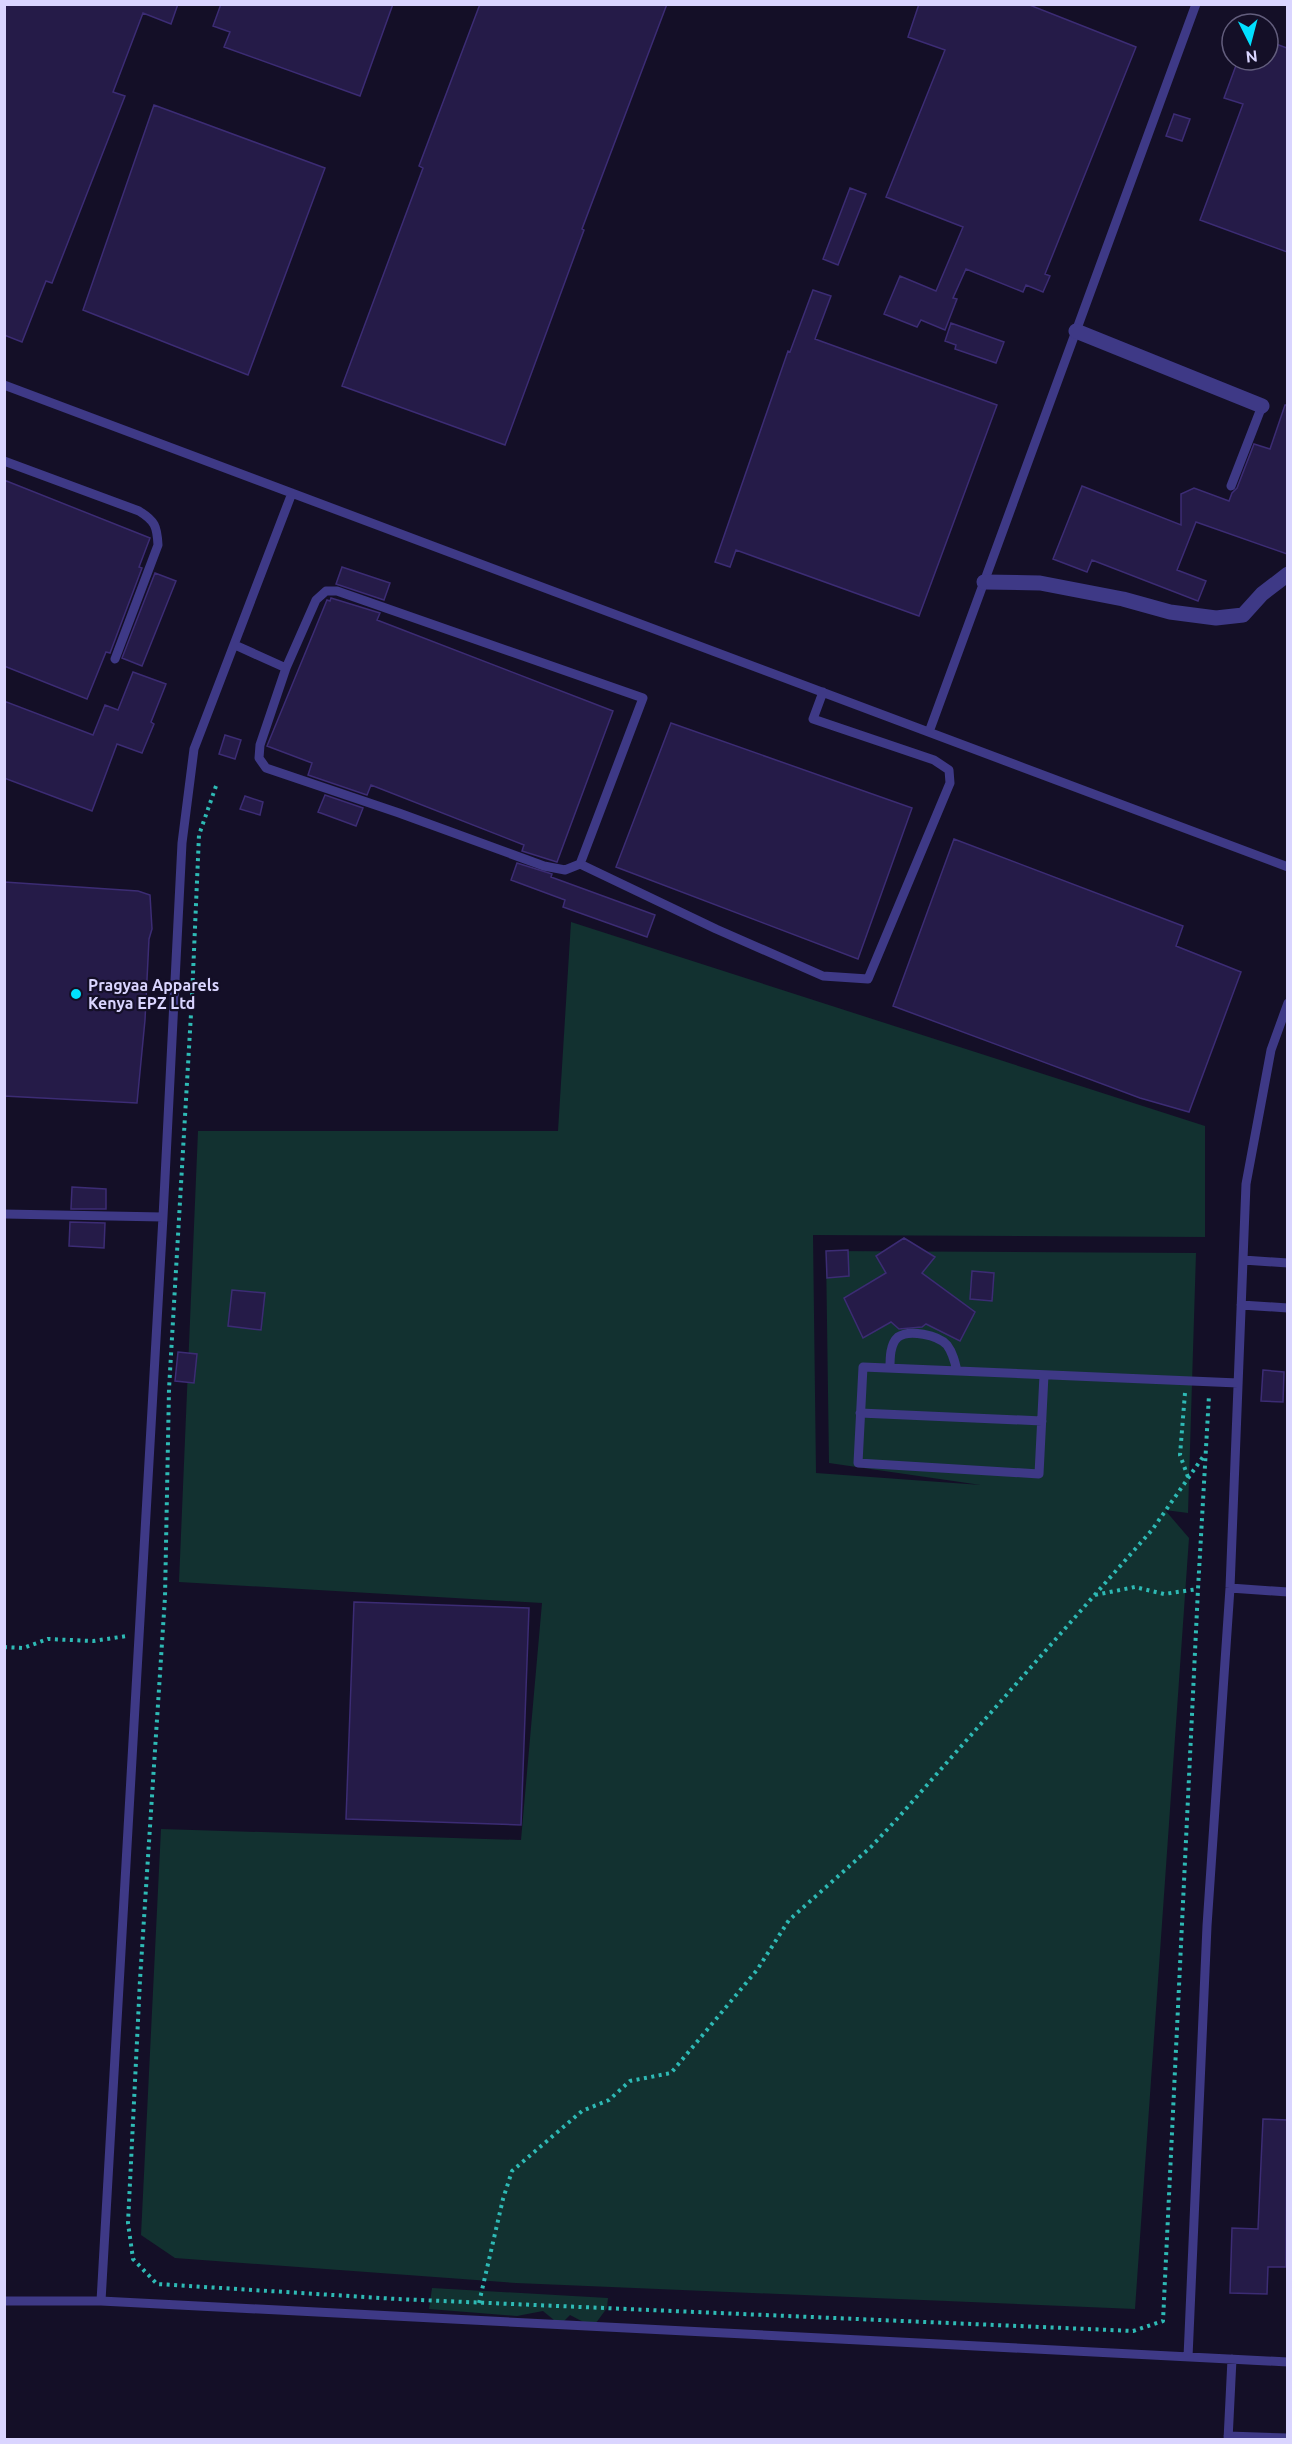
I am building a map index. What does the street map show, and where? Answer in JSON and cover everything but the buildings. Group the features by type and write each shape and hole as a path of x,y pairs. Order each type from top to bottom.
{"street":[{"path":"1076,332 1262,406"},
{"path":"984,582 1040,583 1123,599 1170,612 1216,618 1243,615 1262,594 1287,574"}],"lane":[{"path":"929,732 1196,4"},
{"path":"4,385 1287,867"},
{"path":"1230,486 1262,406"},
{"path":"4,461 139,511 150,518 158,529 158,545 115,659"},
{"path":"101,2301 164,1217 182,843 194,749 292,493"},
{"path":"580,864 643,698 337,591 326,591 316,600 286,668 260,745 260,758 266,768 544,866 565,870 580,864 716,929 823,976 868,979 950,783 950,770 934,759 813,718 823,692"},
{"path":"235,645 286,668"},
{"path":"1188,2357 1207,1926 1230,1588 1246,1184 1272,1050 1287,1003"},
{"path":"4,1214 164,1217"},
{"path":"1243,1260 1287,1263"},
{"path":"1242,1305 1287,1308"},
{"path":"890,1368 890,1357 897,1338 901,1335 918,1334 935,1337 948,1346 954,1356 957,1371"},
{"path":"1044,1375 1039,1474 858,1463 863,1367 1238,1383"},
{"path":"860,1413 1042,1421"},
{"path":"1230,1588 1287,1592"},
{"path":"4,2301 101,2301 1287,2362"},
{"path":"1232,2359 1228,2438 1287,2438"}],"path":[{"path":"216,786 199,834 192,997 169,1389 165,1597 140,1980 128,2223 134,2259 157,2284 479,2302 1133,2331 1163,2321 1197,1589 1210,1382"},
{"path":"1186,1381 1180,1455 1188,1478"},
{"path":"474,2320 503,2199 512,2171 582,2111 609,2100 630,2081 671,2073 757,1970 789,1920 871,1847 1152,1530 1207,1450"},
{"path":"1095,1595 1135,1587 1164,1594 1197,1589"},
{"path":"4,1647 23,1648 48,1639 93,1641 140,1634"}],"green space":[{"path":"571,922 1205,1126 1205,1237 813,1235 816,1473 981,1485 829,1463 826,1251 1196,1253 1188,1513 1165,1510 1189,1538 1135,2309 516,2283 175,2258 141,2235 161,1829 521,1840 542,1603 179,1582 198,1131 558,1131"},
{"path":"432,2288 608,2298 607,2308 593,2327 570,2315 560,2325 543,2311 517,2316 429,2309"}],"place":[{"name":"Pragyaa Apparels Kenya EPZ Ltd","path":"76,994"}]}
